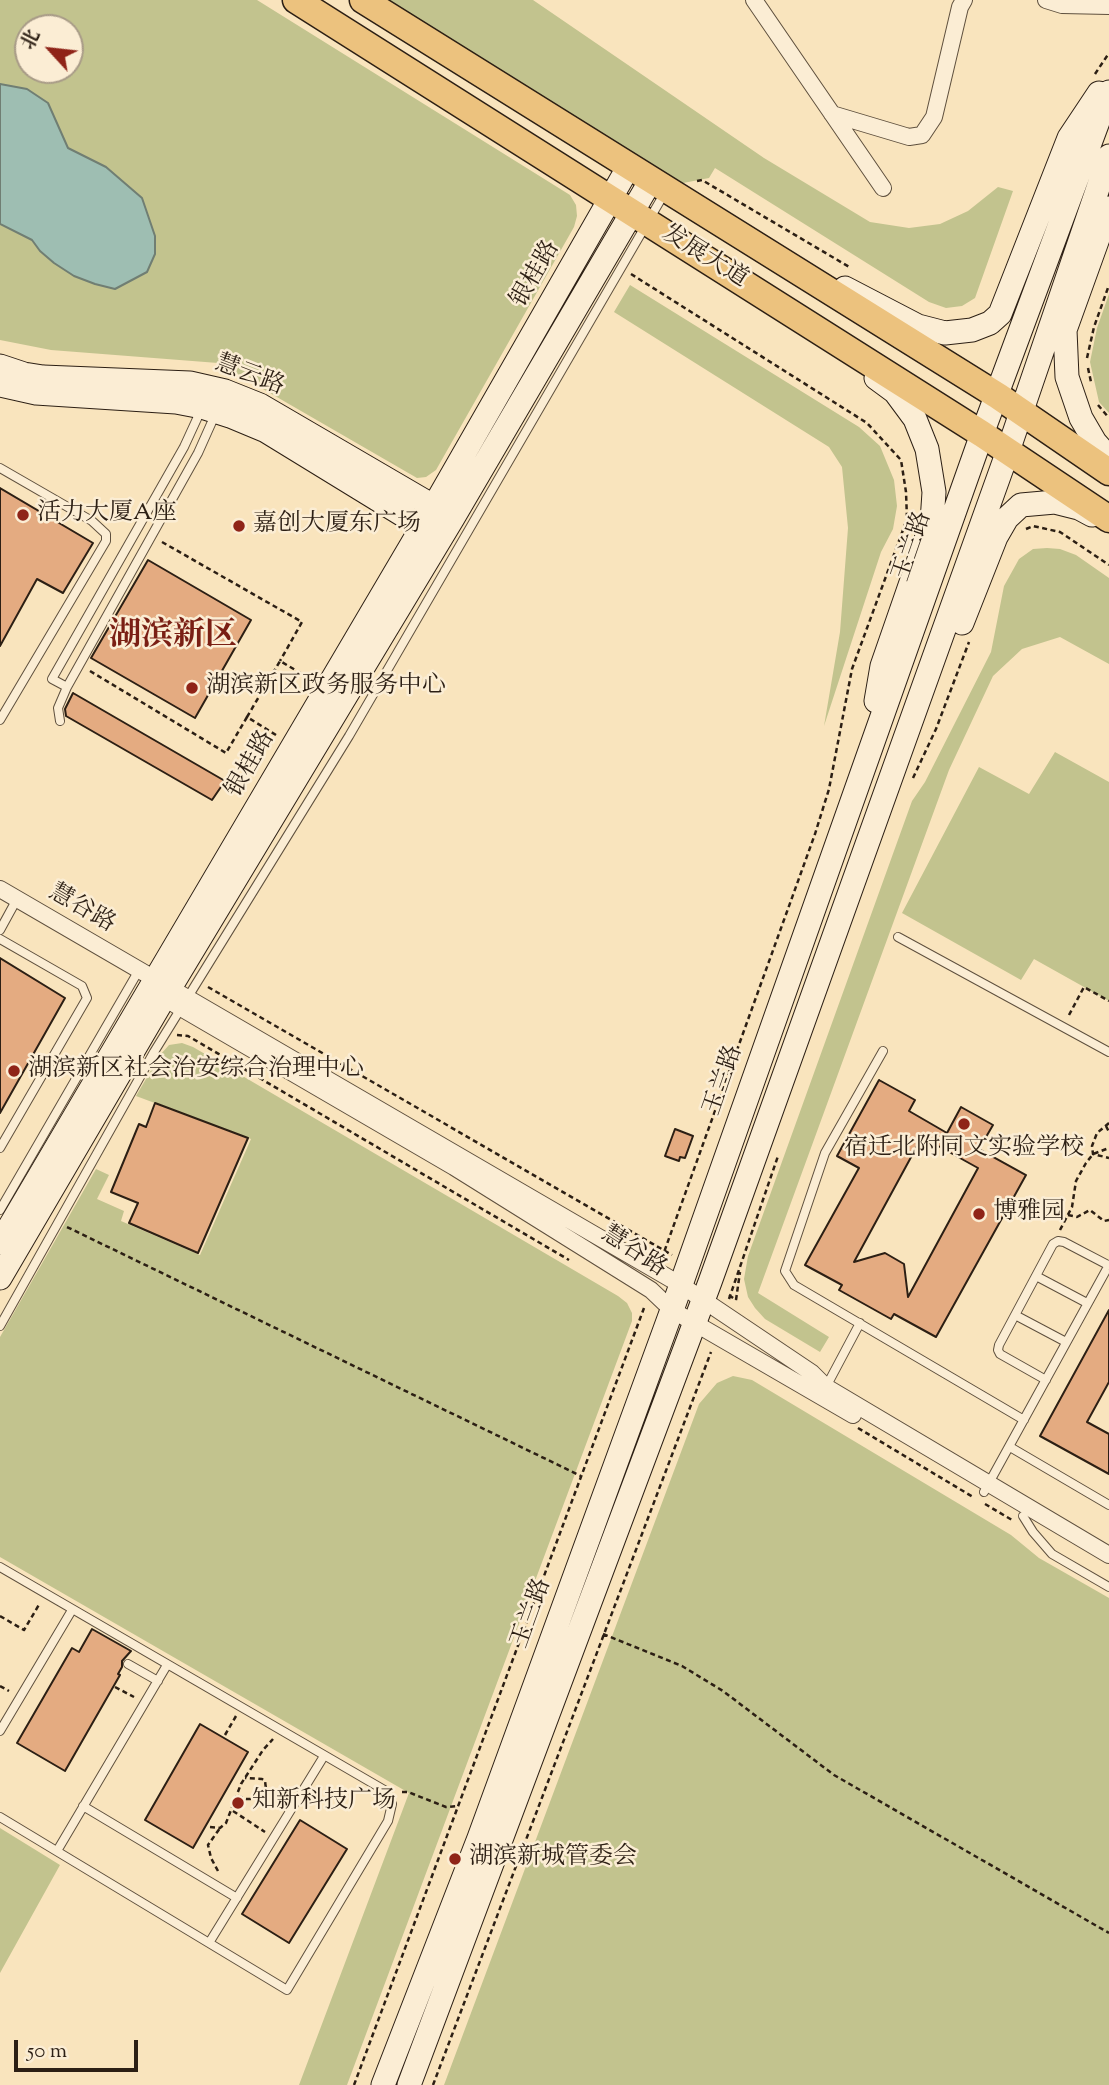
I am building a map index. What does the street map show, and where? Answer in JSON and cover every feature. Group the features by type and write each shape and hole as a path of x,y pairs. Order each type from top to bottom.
{"main road":[{"name":"发展大道","path":"296,0 982,434 1109,519"},
{"name":"发展大道","path":"363,0 998,396 1109,472"}],"street":[{"path":"754,0 883,188"},
{"path":"832,114 909,137 922,135 934,117 960,7 964,0"},
{"path":"1046,0 1062,5 1109,6"},
{"path":"743,237 919,326 945,333 972,330 989,323 1000,314 1069,138 1104,82"},
{"name":"玉兰路","path":"383,2085 479,1838 685,1276 982,434 998,396 1104,82"},
{"name":"玉兰路","path":"409,2085 900,782 1021,412 1109,156"},
{"name":"银桂路","path":"0,1278 164,990 444,512 630,211 629,166"},
{"path":"630,211 659,185"},
{"path":"1109,208 1065,330 1066,377 1081,418 1095,442 1109,458"},
{"path":"725,271 895,392 915,419 927,449 934,492 932,522 882,666 862,773"},
{"name":"慧云路","path":"0,366 43,377 190,383 210,402 266,431 432,533"},
{"name":"慧云路","path":"0,385 36,393 260,405 444,512"},
{"path":"900,782 996,537 1007,518 1021,505 1055,502 1079,508 1109,525"},
{"name":"银桂路","path":"0,1242 5,1213 164,990 327,688 432,533"},
{"name":"慧谷路","path":"0,889 651,1290 672,1310 1109,1555"},
{"name":"慧谷路","path":"164,990 657,1272 685,1276 707,1291 724,1315 812,1373 827,1387 987,1488 1023,1516 1109,1567"}],"lane":[{"path":"0,1326 154,1052 164,990 198,981 349,736 621,268 630,211"},
{"path":"61,721 57,712 67,687 198,453 210,402"},
{"path":"67,687 52,679 210,402"},
{"path":"0,468 92,521 106,534 106,541 0,719"},
{"path":"0,930 18,899"},
{"path":"898,937 1109,1052"},
{"path":"0,939 82,986 87,998 0,1148"},
{"path":"883,1051 825,1153 785,1271 794,1285 1024,1420"},
{"path":"987,1488 1109,1265 1058,1241 1053,1244 999,1345 1000,1354 1046,1380"},
{"path":"1036,1276 1087,1303"},
{"path":"1015,1315 1066,1342"},
{"path":"827,1387 860,1323"},
{"path":"1010,1447 1109,1506"},
{"path":"1023,1516 1038,1540 1052,1554 1109,1587"},
{"path":"0,1567 386,1791 392,1804 388,1821 287,1990 0,1817"},
{"path":"0,1731 72,1609"},
{"path":"128,1664 158,1681"},
{"path":"57,1851 167,1665"},
{"path":"209,1943 324,1756"},
{"path":"83,1806 237,1898"}],"path":[{"path":"1104,82 1109,54"},
{"path":"659,185 702,180 856,271"},
{"path":"621,268 867,423 901,460 907,519 852,669 829,789 815,834 657,1272"},
{"path":"1092,387 1087,362 1094,327 1109,285"},
{"path":"1095,400 1109,418"},
{"path":"1019,532 1033,526 1060,532 1109,565"},
{"path":"79,665 226,753 280,662 302,622 152,536"},
{"path":"900,782 936,730 972,631"},
{"path":"280,662 327,688"},
{"path":"247,718 294,746"},
{"path":"198,981 665,1251 685,1276"},
{"path":"1062,1027 1084,987 1109,1001"},
{"path":"1108,1124 1109,1132"},
{"path":"1108,1124 1094,1139 1093,1154 1076,1181 1068,1214 1077,1217 1090,1210 1104,1221 1109,1220"},
{"path":"1093,1154 1109,1149"},
{"path":"724,1315 780,1150"},
{"path":"1093,1154 1109,1158"},
{"path":"59,1223 581,1476"},
{"path":"354,2085 651,1290"},
{"path":"707,1291 736,1300"},
{"path":"433,2085 716,1336"},
{"path":"0,1616 24,1630 46,1594"},
{"path":"604,1634 682,1666 723,1691 834,1775 1109,1933"},
{"path":"116,1687 144,1703"},
{"path":"225,1735 241,1707"},
{"path":"214,1885 218,1871 208,1845 226,1824 245,1778 263,1750 281,1730"},
{"path":"238,1796 254,1799 266,1789 262,1779 245,1778"},
{"path":"388,1795 408,1791 446,1807 458,1806"},
{"path":"233,1811 274,1837"},
{"path":"210,1827 220,1828"}],"green space":[{"path":"0,0 257,0 570,195 576,205 574,227 436,470 426,477 417,478 218,363 51,350 0,340"},
{"path":"387,0 533,0 764,158 870,222 909,228 940,224 968,211 998,187 1013,191 975,298 962,306 946,308 929,302 715,168 709,178 678,184"},
{"path":"630,285 859,427 880,446 894,480 897,506 893,529 881,552 824,726 840,632 848,528 842,467 829,447 614,312"},
{"path":"1109,294 1109,413 1099,402 1090,362 1097,328"},
{"path":"1047,548 1076,555 1109,578 1109,664 1060,637 1022,649 993,676 949,770 758,1293 829,1337 820,1352 765,1319 755,1308 748,1297 744,1279 748,1256 912,801 925,782 991,652 1004,586 1019,559 1033,549"},
{"path":"1055,752 1109,782 1109,1001 1034,959 1021,980 902,913 979,767 1029,794"},
{"path":"182,1043 618,1296 627,1303 632,1313 632,1321 347,2085 299,2085 409,1793 0,1557 0,1337 96,1169 109,1175 97,1199 124,1211 121,1221 200,1255 251,1139 136,1096 160,1055 169,1045"},
{"path":"733,1376 752,1380 1011,1535 1039,1558 1109,1598 1109,2085 444,2085 699,1404 717,1383"},
{"path":"0,1828 60,1865 0,1973"}],"shaded area":[{"path":"0,84 27,89 48,103 68,148 106,167 142,198 155,236 155,254 147,272 115,289 95,284 74,276 40,251 32,240 0,224"}],"building":[{"name":"活力大厦A座","path":"0,488 93,543 63,593 37,579 0,646"},
{"path":"148,560 251,620 195,718 91,658"},
{"path":"73,693 225,781 212,800 66,716 65,709"},
{"path":"0,958 65,998 0,1113"},
{"name":"博雅园","path":"879,1080 915,1100 909,1111 947,1133 961,1107 993,1125 979,1149 1026,1175 936,1337 894,1314 891,1319 839,1290 842,1285 805,1265 859,1168 837,1156","holes":["922,1137 978,1168 908,1297 904,1264 885,1253 854,1262"]},
{"path":"155,1103 248,1138 198,1253 129,1223 138,1203 111,1192 139,1124 146,1127"},
{"path":"675,1129 693,1136 685,1158 680,1157 679,1161 665,1156"},
{"path":"1109,1310 1109,1382 1087,1422 1109,1434 1109,1474 1040,1436"},
{"path":"92,1629 131,1651 122,1661 118,1674 120,1675 65,1771 17,1743 72,1648 79,1652"},
{"path":"200,1724 248,1752 193,1848 145,1820"},
{"path":"300,1820 347,1849 289,1943 242,1914"}],"place":[{"name":"活力大厦A座","path":"23,515"},
{"name":"嘉创大厦东广场","path":"239,526"},
{"name":"湖滨新区政务服务中心","path":"192,688"},
{"name":"湖滨新区社会治安综合治理中心","path":"14,1071"},
{"name":"宿迁北附同文实验学校","path":"964,1124"},
{"name":"博雅园","path":"979,1214"},
{"name":"知新科技广场","path":"238,1803"},
{"name":"湖滨新城管委会","path":"455,1859"}],"district":[{"name":"湖滨新区","path":"173,639"}]}
